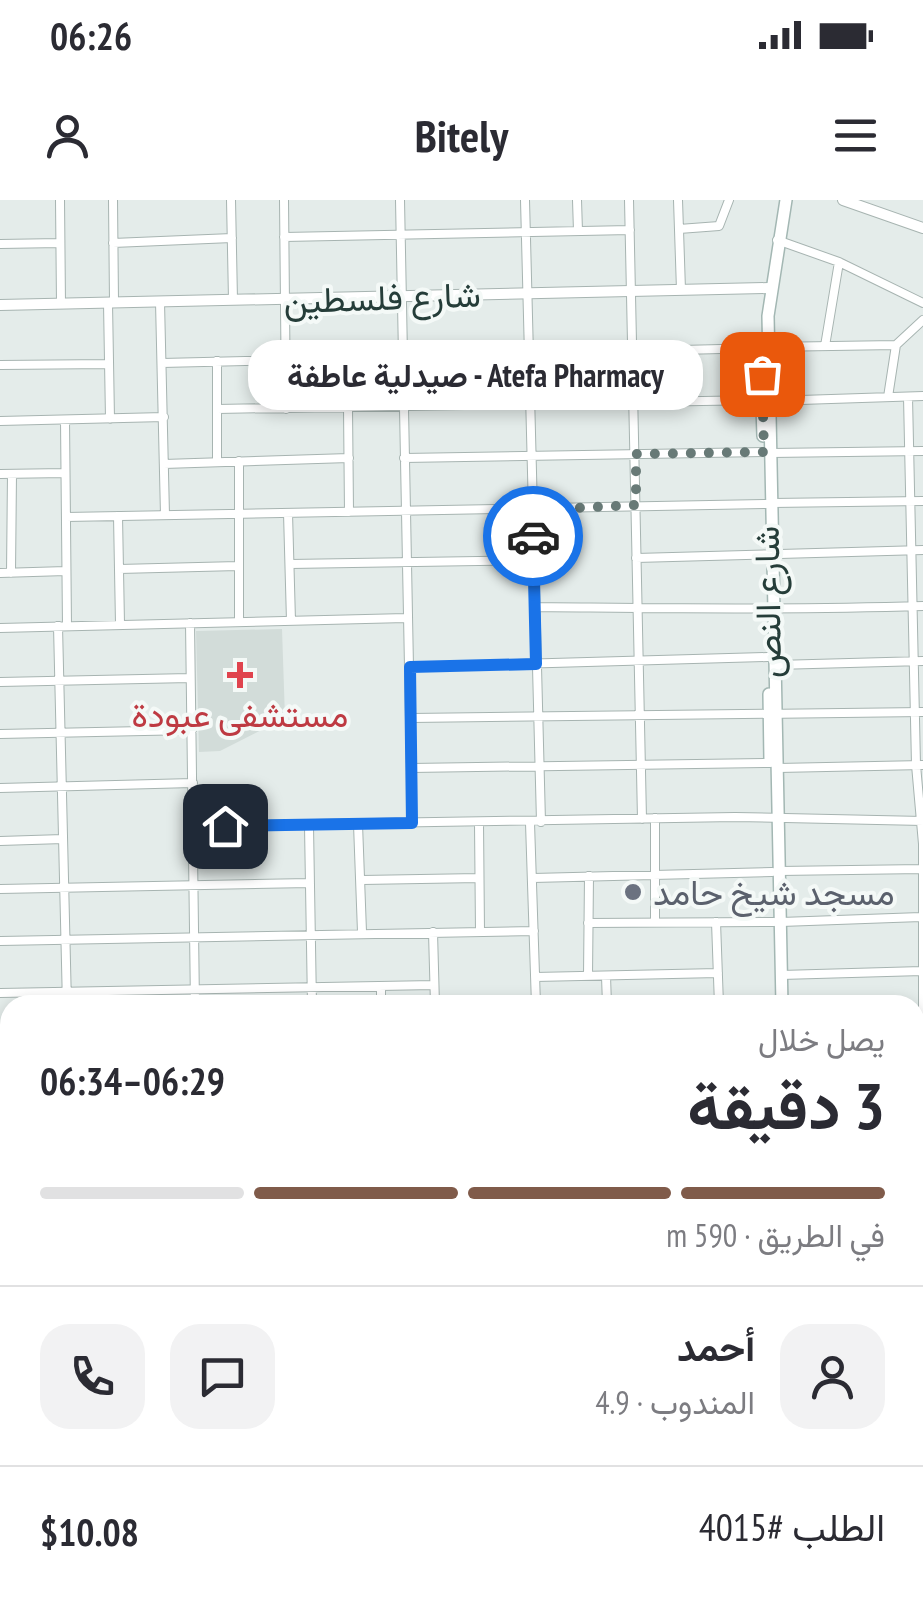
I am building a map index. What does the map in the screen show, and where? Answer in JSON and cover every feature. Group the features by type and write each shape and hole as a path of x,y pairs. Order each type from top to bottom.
{"main road":[{"name":"شارع النص","path":"767,292 782,200"},
{"name":"شارع النص","path":"779,995 765,347 767,292 782,200"},
{"name":"شارع النص","path":"777,922 780,995"}],"street":[{"path":"60,200 61,304"},
{"path":"110,419 113,200"},
{"path":"231,200 233,301"},
{"path":"284,200 286,410"},
{"path":"400,200 412,823"},
{"path":"525,200 541,822"},
{"path":"578,200 578,231"},
{"path":"629,200 642,819"},
{"path":"678,200 682,290"},
{"path":"679,229 719,226 729,200"},
{"path":"851,201 923,228"},
{"path":"284,237 630,230"},
{"path":"113,242 232,238"},
{"path":"777,240 839,262 923,303"},
{"path":"0,244 60,243"},
{"path":"824,346 831,288 839,262"},
{"name":"شارع فلسطين","path":"0,305 682,290 767,292"},
{"path":"160,302 165,515"},
{"path":"888,397 896,345 923,320"},
{"path":"162,363 896,345"},
{"path":"216,461 217,360"},
{"path":"0,365 110,364"},
{"path":"217,410 923,396"},
{"path":"782,974 922,971 918,606 912,551 908,397"},
{"path":"348,408 350,512"},
{"path":"0,421 164,418"},
{"path":"65,420 66,570 60,682 67,995"},
{"path":"404,458 923,451"},
{"path":"164,464 349,458"},
{"path":"238,461 239,622"},
{"path":"0,474 66,473"},
{"path":"11,572 12,474"},
{"path":"66,516 923,500"},
{"path":"288,513 291,621"},
{"path":"118,516 120,624"},
{"path":"0,521 11,521"},
{"path":"636,558 923,550"},
{"path":"290,564 533,560"},
{"path":"119,569 238,566"},
{"path":"0,573 66,570"},
{"path":"534,607 918,606"},
{"path":"0,628 406,618"},
{"path":"190,623 195,995"},
{"path":"410,667 639,660 919,661"},
{"path":"0,682 190,678"},
{"path":"412,718 919,712"},
{"path":"0,734 192,730"},
{"path":"411,768 920,765"},
{"path":"0,788 193,783"},
{"path":"193,826 655,818 921,821"},
{"path":"655,818 655,922"},
{"path":"479,822 480,932"},
{"path":"530,823 536,995"},
{"path":"358,824 362,932"},
{"path":"309,826 312,995"},
{"path":"0,841 64,839"},
{"path":"533,878 923,868"},
{"path":"588,976 590,876"},
{"path":"362,880 479,878"},
{"path":"0,890 310,882"},
{"path":"588,922 921,917"},
{"path":"716,922 718,995"},
{"path":"0,940 534,931"},
{"path":"433,932 434,995"},
{"path":"535,977 718,973"},
{"path":"606,976 607,995"},
{"path":"0,993 434,985"},
{"path":"381,986 381,995"}],"shaded area":[{"name":"مستشفى عبودة","path":"282,629 285,718 220,751 199,752 196,631"}],"way so far":[{"path":"533,536 534,510 636,505 636,454 764,452 762,374"}],"place":[{"name":"Atefa Pharmacy - صيدلية عاطفة","path":"762,374"},
{"name":"مستشفى عبودة","path":"240,675"},
{"name":"مسجد شيخ حامد","path":"633,892"}],"route":[{"path":"225,826 412,823 410,667 536,664 533,536"}]}
